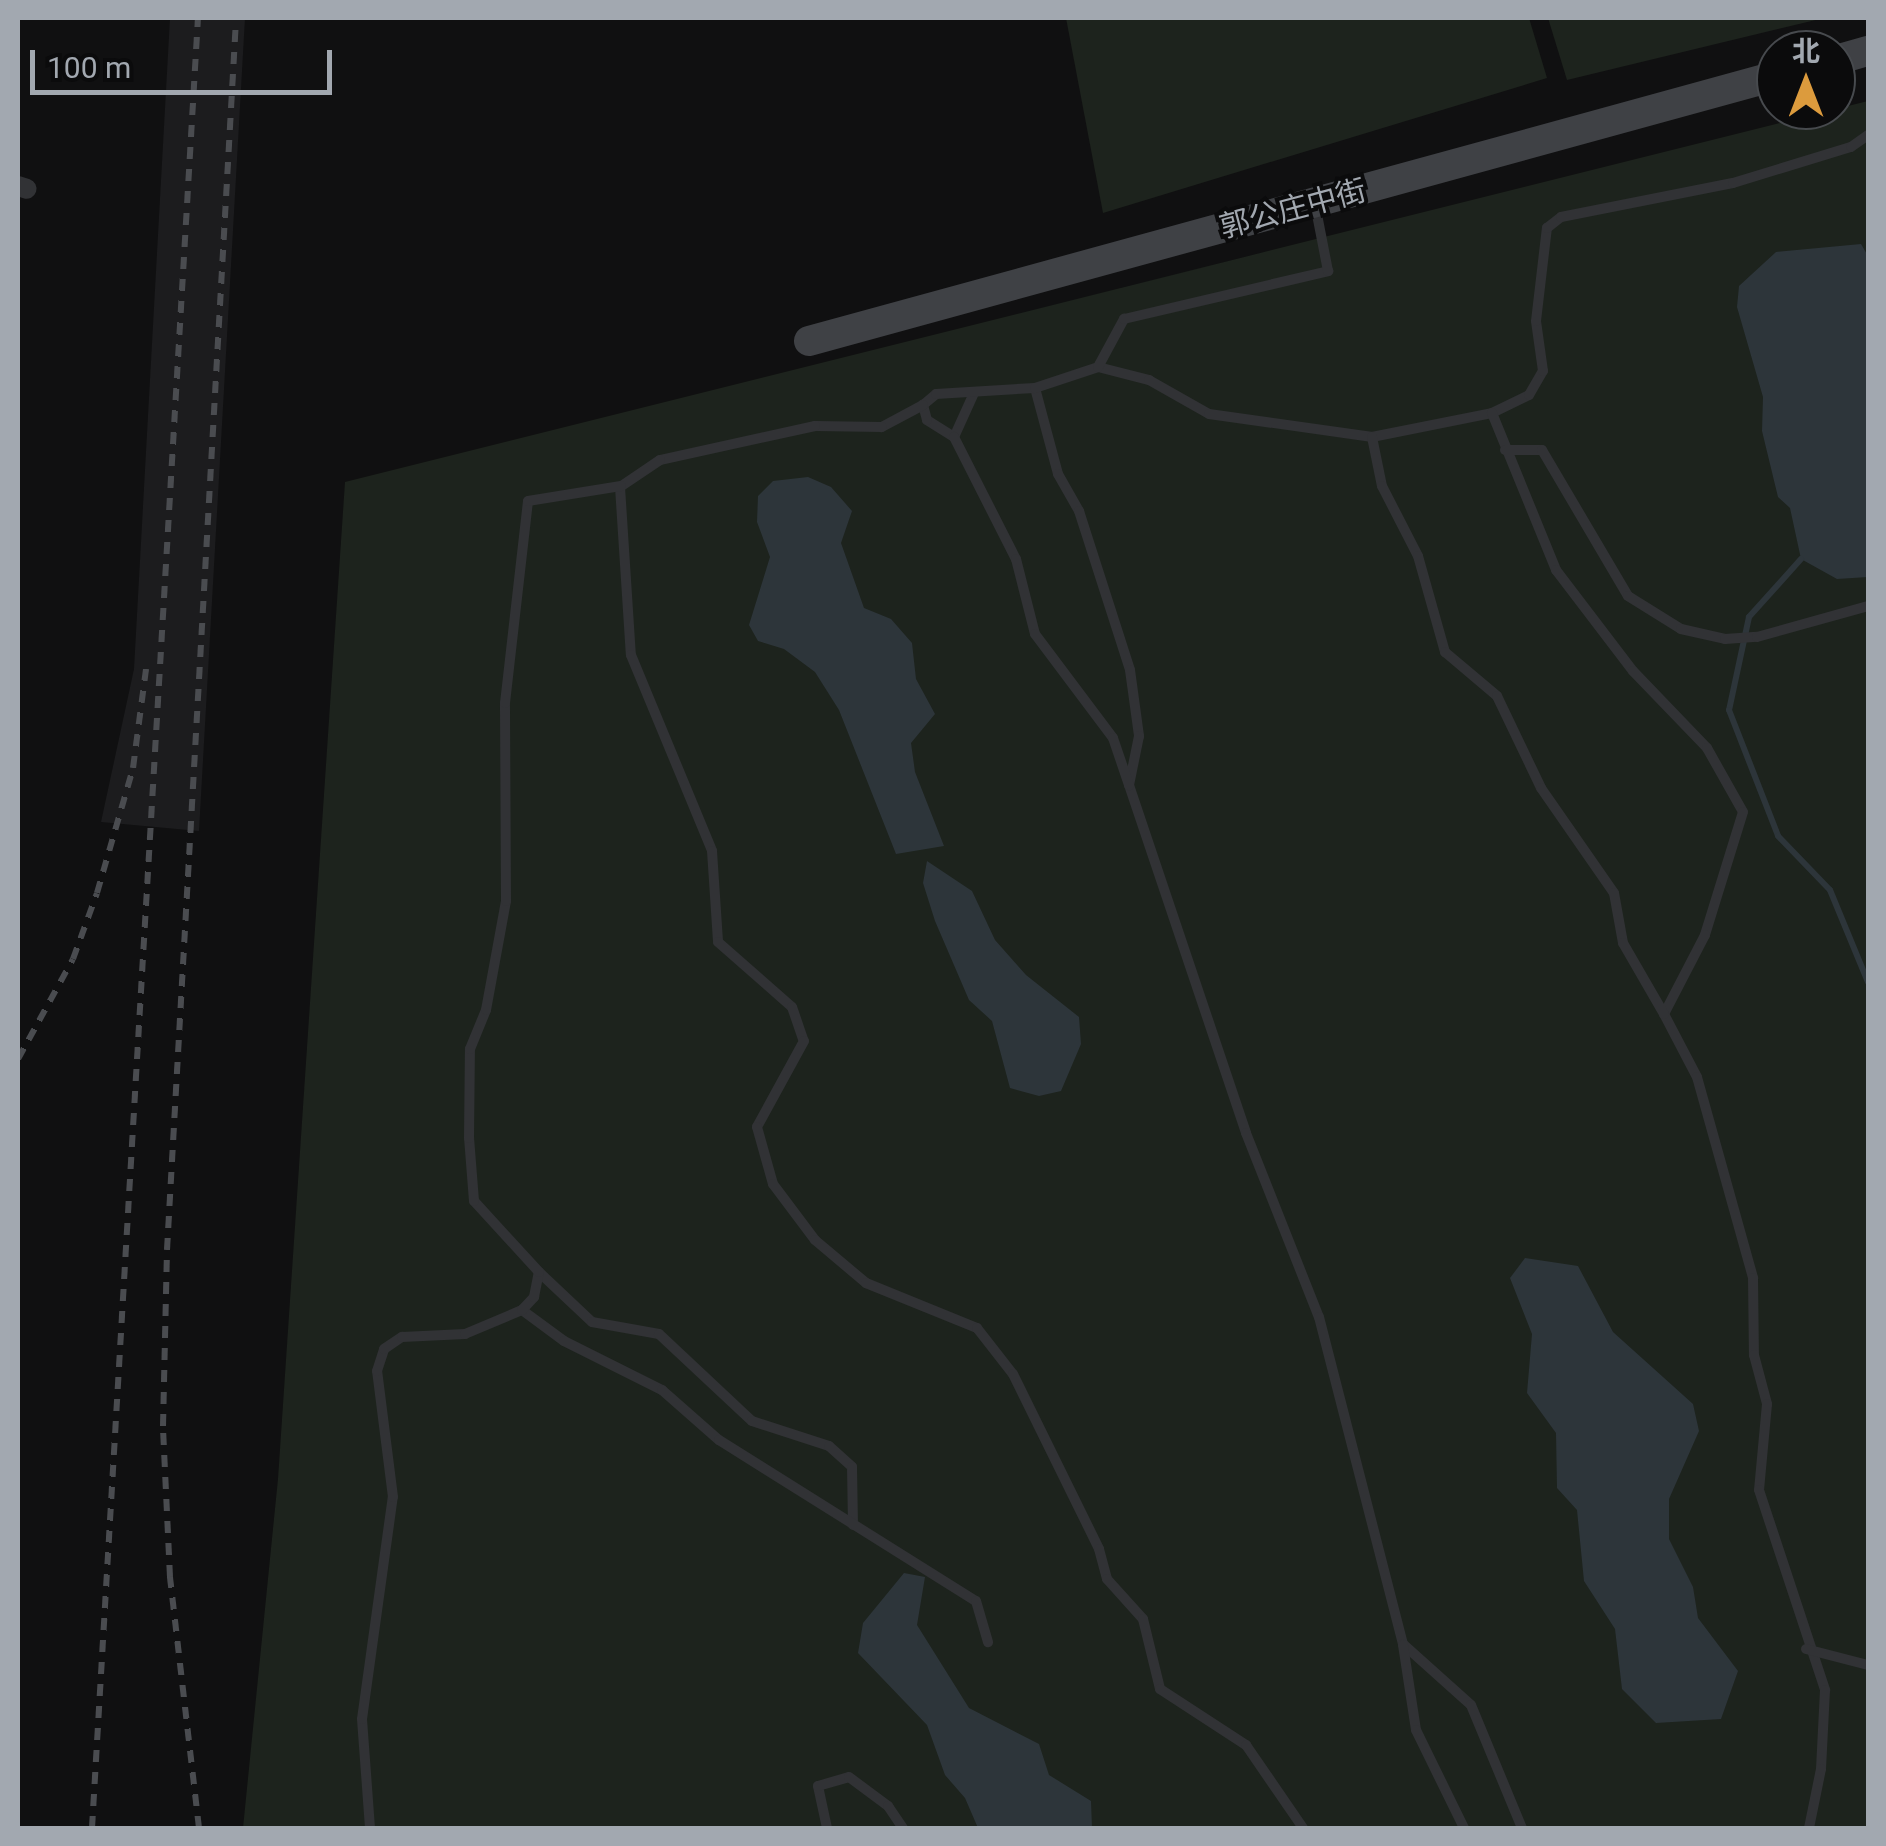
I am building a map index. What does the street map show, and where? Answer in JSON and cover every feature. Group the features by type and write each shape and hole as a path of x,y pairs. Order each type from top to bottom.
{"street":[{"name":"郭公庄中街","path":"809,342 1756,81"}],"lane":[{"path":"853,1525 852,1468 828,1446 752,1421 659,1334 592,1322 538,1272 474,1201 469,1138 470,1049 486,1010 509,864 505,703 528,501 621,486 660,460 815,426 882,427 924,405 936,394 1036,388 1098,368 1149,380 1209,414 1372,436 1492,413 1528,396 1543,371 1536,321 1547,228 1561,218 1732,184 1850,147 1868,135"},
{"path":"1098,368 1124,318 1328,271 1314,203"},
{"path":"1036,388 1058,474 1079,511 1130,670 1140,736 1129,785"},
{"path":"954,437 974,394"},
{"path":"924,405 926,420 954,437 1016,559 1036,634 1113,738 1246,1134 1319,1317 1403,1644 1416,1730 1464,1828"},
{"path":"1492,413 1556,570 1633,671 1707,748 1743,812 1706,935 1664,1014"},
{"path":"1372,436 1382,486 1418,556 1445,652 1497,696 1541,788 1614,893 1623,943 1697,1078 1752,1278 1754,1355 1767,1404 1759,1490 1806,1649 1824,1690 1821,1769 1809,1828"},
{"path":"1505,450 1542,450 1628,596 1681,628 1725,639 1758,637 1868,606"},
{"path":"621,486 630,655 712,851 718,942 792,1007 804,1041 758,1127 773,1184 815,1240 866,1284 977,1328 1013,1374 1100,1549 1107,1578 1143,1619 1160,1690 1246,1745 1303,1828"},
{"path":"370,1828 362,1719 393,1497 380,1360 402,1337 465,1334 522,1310 534,1297 538,1272"},
{"path":"522,1310 564,1341 662,1390 719,1440 880,1543 921,1563 976,1601 988,1642"},
{"path":"1403,1644 1470,1705 1522,1828"},
{"path":"1806,1649 1868,1665"},
{"path":"827,1828 818,1786 848,1777 888,1806 902,1828"}],"shaded area":[{"path":"170,18 245,18 199,831 101,822 134,669"},
{"path":"1066,18 1529,18 1547,78 1103,213"},
{"path":"1548,18 1824,18 1774,30 1756,30 1756,34 1567,80"},
{"path":"1868,101 1868,1828 243,1828 278,1479 345,482 1756,129 1856,130 1856,104"},
{"path":"1861,244 1868,256 1868,577 1837,579 1801,559 1790,508 1778,497 1762,431 1763,397 1737,307 1739,286 1776,252"},
{"path":"808,477 831,487 852,511 841,543 864,608 891,619 912,643 916,679 935,714 911,743 915,772 944,846 896,854 839,710 815,672 784,649 758,641 749,625 770,557 757,522 758,496 773,481"},
{"path":"927,861 972,891 995,940 1026,975 1079,1017 1081,1044 1061,1091 1039,1096 1010,1088 992,1021 969,1000 935,921 923,883"},
{"path":"1525,1258 1578,1266 1613,1332 1693,1404 1699,1431 1669,1499 1669,1539 1693,1587 1698,1618 1738,1671 1721,1719 1656,1723 1622,1689 1615,1629 1584,1581 1577,1510 1557,1488 1556,1433 1527,1393 1532,1334 1510,1278"},
{"path":"904,1573 925,1577 917,1625 969,1708 1039,1744 1049,1775 1091,1801 1092,1828 978,1828 965,1798 945,1775 927,1725 858,1653 863,1623"}],"waterway":[{"path":"1801,559 1749,617 1729,710 1778,836 1830,890 1868,982"}],"railway":[{"path":"92,1828 198,18"},
{"path":"199,1828 170,1577 163,1426 167,1250 236,18"},
{"path":"18,1059 73,959 97,893 133,768 146,669"}]}
